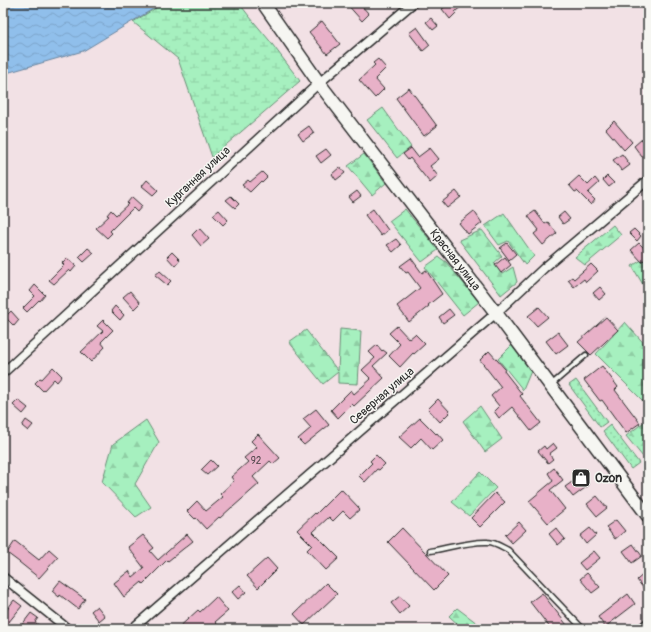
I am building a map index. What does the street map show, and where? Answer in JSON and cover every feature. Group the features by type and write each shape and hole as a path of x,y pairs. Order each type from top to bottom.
{"street":[{"name":"Красная улица","path":"263,3 319,83 496,313 648,516"},
{"name":"Курганная улица","path":"3,373 319,83 413,3"},
{"name":"Северная улица","path":"132,629 496,313 544,268 648,180"},
{"path":"3,577 68,629"}],"lane":[{"path":"550,385 586,355"},
{"path":"430,552 468,544 489,542 500,545 508,550 583,629"},
{"path":"638,629 648,620"}],"green space":[{"path":"164,3 239,3 300,81 212,157 178,59 133,22"},
{"path":"383,108 411,147 397,158 367,120"},
{"path":"364,154 386,183 372,195 348,166"},
{"path":"405,209 438,250 422,262 389,221"},
{"path":"504,213 534,256 525,265 508,241 499,245 485,226"},
{"path":"613,225 621,235 585,265 575,257"},
{"path":"482,230 502,256 494,263 502,274 513,267 517,282 501,295 459,240"},
{"path":"648,256 648,293 632,266"},
{"path":"439,257 446,262 479,302 463,315 425,267"},
{"path":"625,322 648,348 648,406 596,354"},
{"path":"340,329 361,331 358,384 338,383 338,372 323,384 289,342 306,330 338,371"},
{"path":"512,345 531,371 523,390 498,359"},
{"path":"576,380 607,422 600,427 569,385"},
{"path":"480,406 502,439 485,452 463,421"},
{"path":"648,419 648,453 643,457 626,436"},
{"path":"146,420 159,442 135,484 151,507 136,517 102,482 113,444"},
{"path":"610,425 639,463 631,469 603,431"},
{"path":"480,472 496,488 469,516 452,502"},
{"path":"457,608 485,629 463,629 449,616"}],"water":[{"path":"3,3 163,3 83,51 3,74"}],"building":[{"path":"346,3 359,3 369,14 362,21"},
{"path":"450,3 465,3 450,19 442,9"},
{"path":"431,18 438,26 433,30 426,22"},
{"path":"322,21 340,44 327,54 309,32"},
{"path":"417,27 430,45 423,51 409,33"},
{"path":"378,59 386,68 375,79 384,89 375,98 359,80 375,65 373,63"},
{"path":"409,88 437,126 424,136 396,98"},
{"path":"614,121 632,142 624,150 606,129"},
{"path":"309,126 314,133 303,141 298,134"},
{"path":"642,139 648,147 648,153 642,157 634,146"},
{"path":"411,148 418,157 430,148 439,159 430,166 438,176 430,183 410,158 408,160 403,154"},
{"path":"326,149 331,155 321,163 316,156"},
{"path":"622,154 630,165 622,171 613,160"},
{"path":"340,167 345,173 336,180 332,174"},
{"path":"262,172 267,177 250,192 242,185 248,180 250,182"},
{"path":"579,176 588,185 595,178 599,183 588,193 595,200 591,205 569,185"},
{"path":"607,176 614,183 609,187 603,180"},
{"path":"147,180 158,190 153,195 142,186"},
{"path":"357,191 361,196 353,202 349,197"},
{"path":"456,191 461,197 447,208 442,202"},
{"path":"231,196 239,204 235,208 226,200"},
{"path":"132,197 142,206 137,212 133,208 110,231 112,233 107,238 96,228 109,216 107,215 111,210 116,215 128,204 127,203"},
{"path":"373,209 388,230 381,236 365,215"},
{"path":"219,210 228,220 223,225 213,215"},
{"path":"474,211 482,223 468,234 459,223"},
{"path":"535,211 545,224 548,222 557,233 543,245 534,234 539,230 528,216"},
{"path":"564,212 570,219 563,224 558,217"},
{"path":"199,228 209,239 201,246 192,235"},
{"path":"634,229 641,236 637,241 629,233"},
{"path":"396,239 401,245 393,252 387,245"},
{"path":"507,243 516,254 509,260 500,248"},
{"path":"639,243 648,252 648,256 642,262 631,250"},
{"path":"88,248 94,253 84,262 79,257"},
{"path":"172,252 180,260 175,266 167,257"},
{"path":"505,257 511,265 501,273 495,265"},
{"path":"67,258 76,266 71,272 69,270 54,284 49,280 64,265 62,263"},
{"path":"411,258 422,273 426,270 442,294 409,322 397,306 420,288 408,272 406,273 400,266"},
{"path":"591,264 598,271 586,282 584,279 574,287 568,280 572,277 574,279"},
{"path":"160,271 171,281 167,285 155,275"},
{"path":"35,285 45,295 27,312 23,308 35,296 30,291"},
{"path":"600,287 606,294 599,300 593,293"},
{"path":"130,291 140,303 134,309 123,297"},
{"path":"115,306 124,315 120,320 111,311"},
{"path":"539,307 548,317 537,326 528,316"},
{"path":"449,309 454,315 443,323 439,317"},
{"path":"11,311 19,320 14,326 5,317"},
{"path":"606,317 618,330 591,355 578,342"},
{"path":"103,320 113,330 101,342 105,347 91,362 81,352 103,331 97,326"},
{"path":"397,326 409,339 415,334 425,344 414,354 413,353 400,367 389,356 400,344 389,333"},
{"path":"558,332 568,345 556,354 546,341"},
{"path":"377,345 382,351 383,350 387,353 373,366 384,378 354,406 352,404 338,418 331,410 351,390 354,394 371,379 362,370 375,358 369,352"},
{"path":"489,351 505,369 504,371 522,394 520,396 541,423 531,431 512,407 499,418 494,411 499,406 491,396 501,387 480,360"},
{"path":"602,366 618,387 615,390 640,423 626,433 602,400 600,401 584,380"},
{"path":"53,367 62,376 57,382 54,379 43,391 35,383 40,378 42,379"},
{"path":"438,399 450,412 440,422 428,409"},
{"path":"18,400 28,408 23,414 13,405"},
{"path":"316,409 329,425 304,445 298,439 311,428 303,419"},
{"path":"420,418 443,440 432,450 421,438 411,448 399,437"},
{"path":"26,420 33,425 28,431 22,426"},
{"path":"258,434 280,458 273,464 270,461 253,477 259,484 206,529 187,511 197,501 206,511 223,497 220,494 234,481 231,477 248,462 244,458 257,447 251,441"},
{"path":"553,443 557,448 549,454 553,459 548,463 538,451 544,446 546,449"},
{"path":"376,455 385,464 379,470 377,469 365,482 359,476 372,463 370,461"},
{"path":"211,460 217,466 207,475 201,470"},
{"path":"554,468 563,480 550,490 565,509 548,523 529,501 553,481 548,473"},
{"path":"582,475 589,485 573,497 565,487"},
{"path":"341,489 360,509 350,518 343,511 333,521 329,517 313,532 339,558 326,570 307,550 312,545 297,530 315,513 316,514"},
{"path":"495,493 505,502 480,527 471,518"},
{"path":"597,496 607,508 597,516 587,504"},
{"path":"616,520 625,531 615,539 606,527"},
{"path":"519,522 526,530 512,543 505,535"},
{"path":"402,528 448,576 434,590 388,542"},
{"path":"556,528 565,539 558,545 549,534"},
{"path":"590,528 596,535 586,544 580,536"},
{"path":"187,534 193,541 168,561 167,560 143,584 142,582 124,597 114,583 129,571 133,577 144,568 128,547 143,535 154,548 150,551 158,560"},
{"path":"15,541 39,560 49,549 58,557 39,578 7,553"},
{"path":"633,544 642,556 632,563 623,551"},
{"path":"594,551 600,558 585,570 579,563"},
{"path":"267,558 277,569 258,588 247,576"},
{"path":"648,570 648,594 637,580"},
{"path":"587,573 600,587 592,593 580,579"},
{"path":"60,581 85,599 78,609 60,595 59,597 52,591"},
{"path":"326,583 337,594 304,625 294,614"},
{"path":"240,585 246,592 238,599 232,592"},
{"path":"542,593 570,629 551,629 530,602"},
{"path":"628,594 635,604 605,627 598,617"},
{"path":"400,596 409,606 400,614 391,603"},
{"path":"216,597 228,611 215,622 222,629 177,629 198,610 200,612"},
{"path":"14,600 22,606 3,629 3,615"},
{"path":"97,606 105,616 99,621 91,611"},
{"path":"31,613 38,618 35,622 43,629 25,629 21,626"}],"place":[{"name":"Ozon","path":"581,478"}]}
